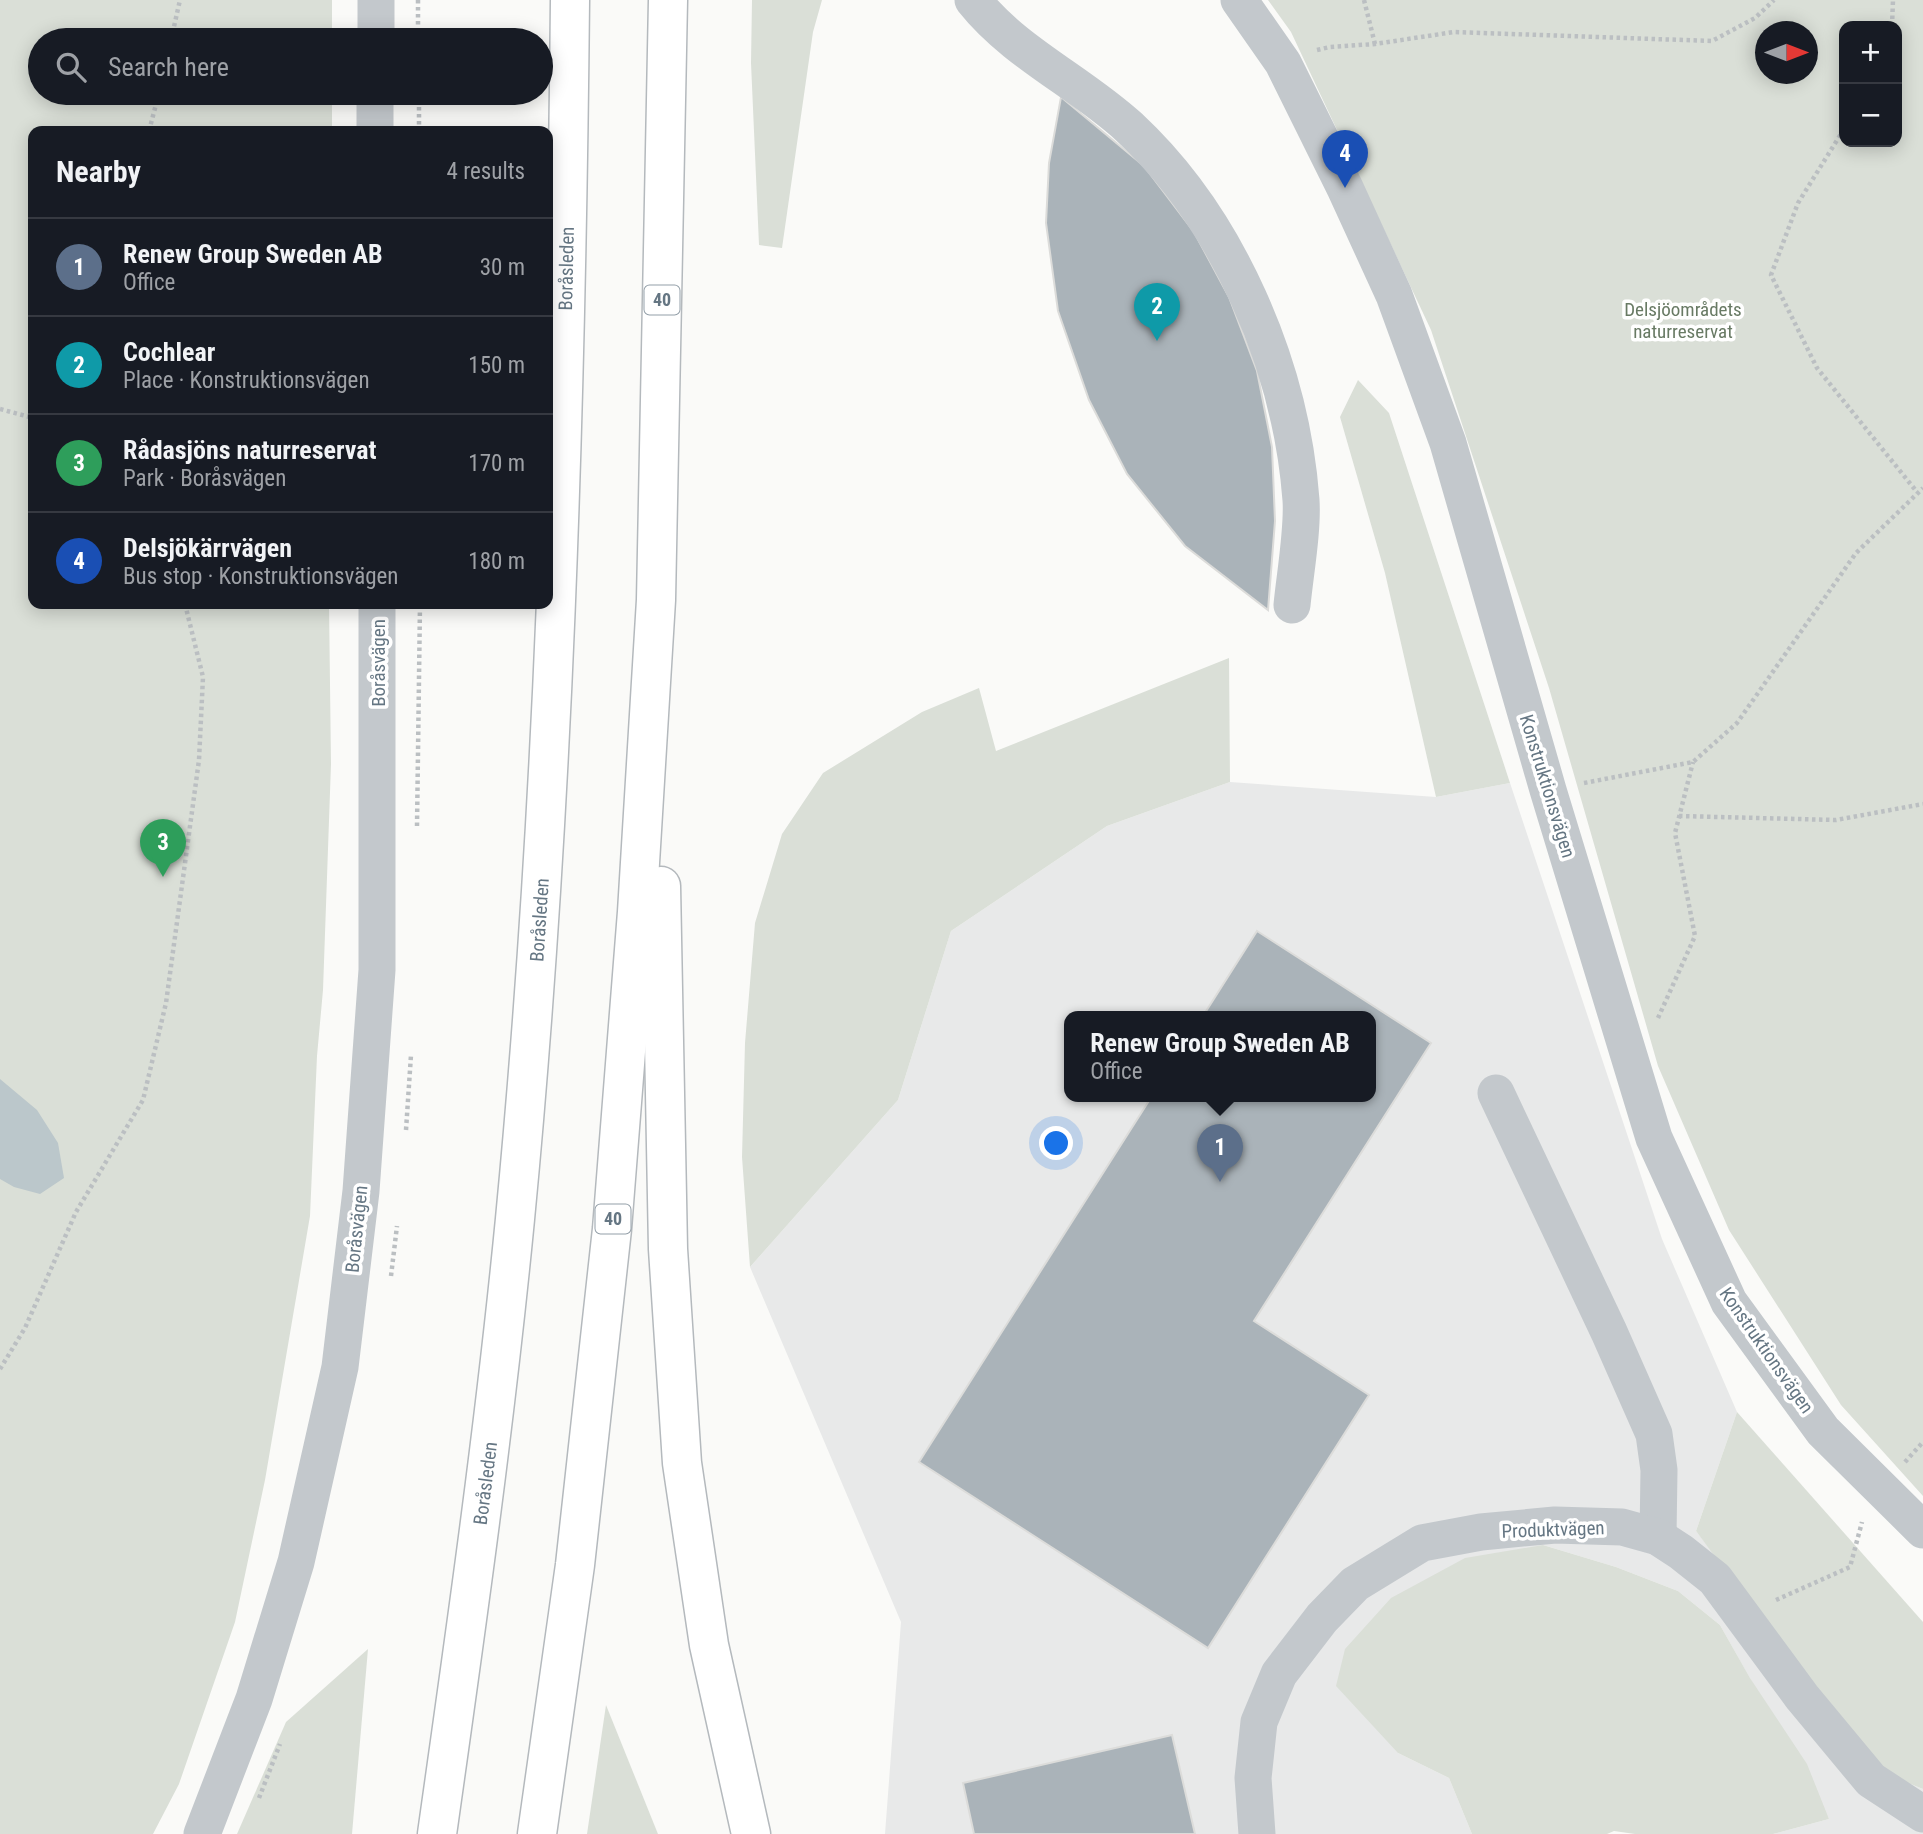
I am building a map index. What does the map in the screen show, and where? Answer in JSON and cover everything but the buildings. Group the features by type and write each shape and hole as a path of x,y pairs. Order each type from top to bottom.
{"highway":[{"name":"Boråsleden","path":"437,1834 478,1543 513,1233 540,911 562,486 570,0"},
{"name":"40","path":"537,1834 575,1565 612,1228 637,912 656,600 668,0"},
{"path":"656,600 667,1249 681,1450 709,1644 751,1834"}],"street":[{"path":"376,0 376,28"},
{"path":"973,0 1009,37 1129,127 1189,192 1236,269 1268,347 1292,428 1301,502 1292,605"},
{"name":"Konstruktionsvägen","path":"1239,0 1283,63 1345,188 1394,295 1448,443 1548,790 1654,1138 1729,1302 1823,1431 1923,1530"},
{"path":"375,105 375,126"},
{"name":"Boråsvägen","path":"202,1834 254,1699 296,1562 340,1367 361,1191 377,970 377,609"},
{"path":"1496,1093 1654,1434 1659,1470 1658,1537"},
{"name":"Produktvägen","path":"1257,1834 1252,1778 1259,1723 1279,1674 1322,1618 1355,1584 1422,1543 1481,1532 1555,1525 1622,1527 1658,1537 1715,1579 1802,1698 1871,1780 1923,1814"}],"path":[{"path":"174,28 180,0"},
{"path":"418,0 418,28"},
{"path":"1364,0 1375,44"},
{"path":"1309,52 1454,32 1712,41 1755,18 1774,0"},
{"path":"1892,21 1893,0"},
{"path":"150,126 156,105"},
{"path":"419,105 419,126"},
{"path":"1839,137 1798,203 1770,275 1817,368 1917,492"},
{"path":"0,409 28,417"},
{"path":"1548,790 1693,762 1737,723 1856,553 1923,488"},
{"path":"0,1369 26,1328 76,1212 143,1100 166,1003 199,760 203,677 186,609"},
{"path":"1634,1071 1695,936 1675,833 1693,762"},
{"path":"1679,816 1836,820 1923,804"},
{"path":"1742,1617 1850,1567 1866,1506 1923,1442"}],"shaded area":[{"path":"1230,782 1436,797 1510,783 1662,1239 1737,1412 1696,1531 1888,1775 1923,1789 1923,1834 1773,1834 1829,1819 1720,1625 1678,1591 1616,1567 1543,1545 1398,1753 1449,1778 1472,1834 885,1834 901,1622 750,1267 898,1100 951,931 1107,826"},
{"path":"0,1079 37,1110 58,1143 64,1178 40,1194 14,1187 0,1179"}],"green space":[{"path":"0,0 332,0 332,28 28,28 28,105 332,105 332,126 28,126 28,609 329,609 331,764 323,990 317,1056 310,1216 265,1480 235,1622 179,1784 153,1834 0,1834"},
{"path":"752,0 822,0 813,32 782,248 759,245 751,63"},
{"name":"Delsjöområdets naturreservat","path":"1268,0 1923,0 1923,1496 1841,1405 1729,1230 1658,1066 1549,688 1431,330 1291,32"},
{"path":"1358,380 1389,413 1510,783 1436,797 1385,573 1340,417"},
{"path":"1229,658 1230,782 1107,826 951,931 898,1100 750,1267 742,1157 745,1043 755,923 782,834 823,773 922,712 979,688 996,751"},
{"path":"1737,1412 1923,1622 1923,1789 1888,1775 1828,1709 1696,1531"},
{"path":"1543,1545 1616,1567 1678,1591 1720,1625 1750,1678 1807,1764 1829,1819 1773,1834 1635,1834 1614,1831 1607,1834 1472,1834 1449,1778 1398,1753 1336,1686 1345,1649 1391,1598 1465,1558"},
{"path":"368,1649 352,1834 237,1834 286,1722"},
{"path":"606,1705 658,1834 587,1834"}],"place":[{"name":"Delsjökärrvägen","path":"1345,188"},
{"name":"Cochlear","path":"1157,341"},
{"name":"Rådasjöns naturreservat","path":"163,877"},
{"name":"Renew Group Sweden AB","path":"1220,1182"}]}
